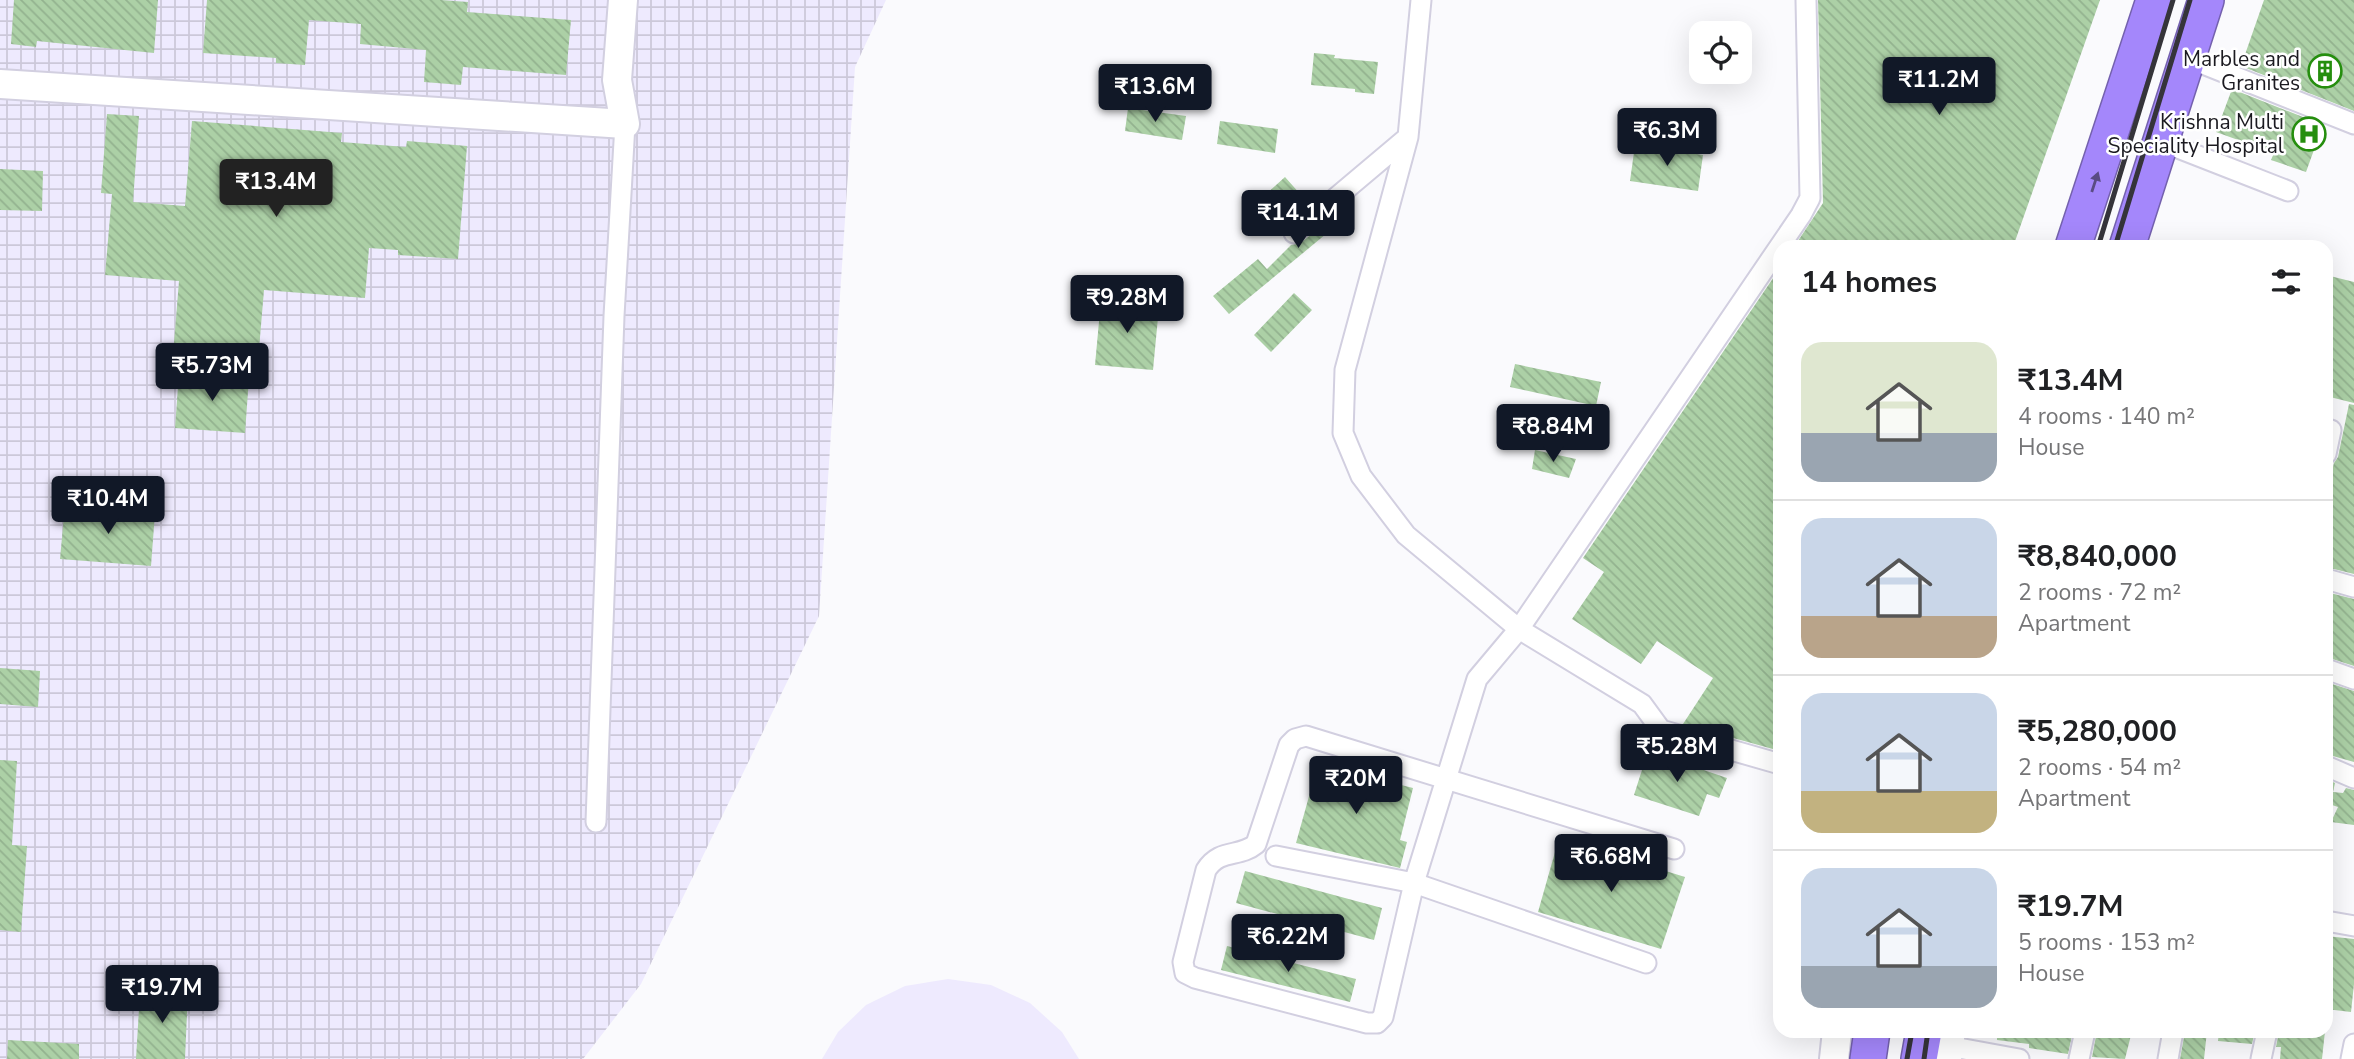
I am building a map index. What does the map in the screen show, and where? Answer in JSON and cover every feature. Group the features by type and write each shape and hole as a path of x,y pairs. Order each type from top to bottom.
{"highway":[{"path":"2075,240 2154,0"},
{"path":"2129,240 2206,0"},
{"path":"2123,95 2165,126"},
{"path":"2106,149 2117,142 2133,139 2144,144 2148,152 2137,185 2143,196"},
{"path":"1868,1059 1871,1038"}],"street":[{"path":"622,0 617,80 625,124"},
{"path":"596,822 614,327 625,124 632,82 637,0"},
{"path":"1421,0 1408,137 1345,370 1343,433 1361,476 1406,535 1519,629 1643,704 1661,730 1773,762"},
{"path":"1784,240 1810,198 1806,0"},
{"path":"2189,58 2354,124"},
{"path":"0,85 625,124"},
{"path":"2165,126 2288,191"},
{"path":"1294,233 1408,137"},
{"path":"1674,849 1445,778 1306,736 1295,739 1289,745 1256,844 1251,848 1221,855 1206,870 1182,962 1185,973 1195,978 1367,1023 1377,1023 1383,1017 1414,883 1445,778 1477,678 1519,629 1773,256"},
{"path":"2333,581 2354,587"},
{"path":"2333,672 2354,680"},
{"path":"2333,769 2354,778"},
{"path":"1276,856 1414,883 1646,963"},
{"path":"2333,922 2354,926"},
{"path":"1834,1059 1836,1038"},
{"path":"2079,1059 2084,1038"},
{"path":"2168,1059 2172,1038"},
{"path":"2261,1059 2266,1038"},
{"path":"2351,1059 2354,1044"},
{"path":"1936,1045 2019,1059"}],"shaded area":[{"path":"0,0 886,0 855,67 819,616 641,984 583,1059 0,1059"},
{"path":"948,979 991,985 1030,1003 1062,1032 1079,1059 822,1059 838,1032 866,1005 905,986"}],"building":[{"path":"14,0 158,0 154,53 37,41 36,47 11,44"},
{"path":"207,0 441,0 468,2 467,12 571,20 566,75 463,67 461,85 424,82 426,50 360,44 361,24 309,20 305,65 276,63 276,58 203,53"},
{"path":"1818,0 2100,0 2015,240 1799,240 1823,203"},
{"path":"2264,0 2354,0 2354,111 2241,66"},
{"path":"1314,53 1335,55 1334,58 1378,62 1374,94 1355,92 1355,89 1311,85"},
{"path":"2232,89 2323,125 2306,172 2271,160 2274,153 2216,132"},
{"path":"1128,108 1186,116 1182,140 1125,131"},
{"path":"107,114 139,116 133,202 185,206 192,121 342,133 341,142 406,147 407,141 467,146 458,259 398,255 398,250 369,248 365,298 264,290 259,349 174,343 179,281 105,275 112,194 101,193"},
{"path":"1220,121 1278,129 1275,153 1217,144"},
{"path":"1635,145 1703,155 1698,191 1630,181"},
{"path":"0,169 43,171 42,211 0,210"},
{"path":"1285,177 1301,195 1258,233 1242,216"},
{"path":"1326,222 1332,229 1274,277 1267,269 1291,245 1302,242"},
{"path":"1258,259 1274,277 1229,314 1213,296"},
{"path":"2333,277 2354,282 2354,403 2333,398"},
{"path":"1773,278 1773,749 1683,724 1713,678 1657,641 1641,664 1572,619 1604,572 1583,558"},
{"path":"1294,293 1312,310 1271,352 1254,335"},
{"path":"1101,300 1159,307 1153,370 1095,365"},
{"path":"1515,364 1601,382 1596,406 1510,387"},
{"path":"179,373 249,378 245,433 175,428"},
{"path":"2349,404 2354,405 2354,574 2333,569 2333,467 2338,457"},
{"path":"1535,450 1576,459 1569,478 1532,469"},
{"path":"65,505 155,513 151,566 60,559"},
{"path":"2333,594 2354,599 2354,666 2333,659"},
{"path":"0,668 40,671 38,707 0,704"},
{"path":"2333,684 2354,691 2354,762 2333,756"},
{"path":"1648,751 1727,778 1719,798 1707,794 1699,816 1634,795"},
{"path":"0,760 17,761 12,845 27,846 21,932 0,930"},
{"path":"1318,764 1413,788 1400,840 1407,842 1400,868 1296,843"},
{"path":"2346,788 2354,790 2354,825 2333,822 2338,807 2333,805 2333,792 2343,793"},
{"path":"1559,838 1685,877 1661,949 1538,912"},
{"path":"1245,871 1382,908 1374,940 1236,903"},
{"path":"2333,937 2354,939 2351,1012 2333,1010"},
{"path":"1227,946 1356,979 1350,1002 1221,970"},
{"path":"161,989 188,991 185,1059 136,1059 140,992 161,993"},
{"path":"2071,1038 2068,1054 2029,1048 2029,1044 1997,1040"},
{"path":"2096,1038 2130,1038 2125,1059 2092,1057"},
{"path":"2184,1038 2206,1038 2204,1059 2180,1059"},
{"path":"2218,1038 2253,1038 2252,1044 2218,1041"},
{"path":"2278,1038 2324,1038 2322,1059 2280,1059 2281,1047 2276,1047"},
{"path":"8,1040 79,1044 79,1059 7,1059"}],"railway":[{"path":"2100,240 2173,0"},
{"path":"2117,240 2190,0"},
{"path":"1907,1059 1911,1038"},
{"path":"1924,1059 1927,1038"}],"place":[{"name":"Marbles and Granites","path":"2325,71"},
{"name":"Krishna Multi Speciality Hospital","path":"2309,134"}]}
